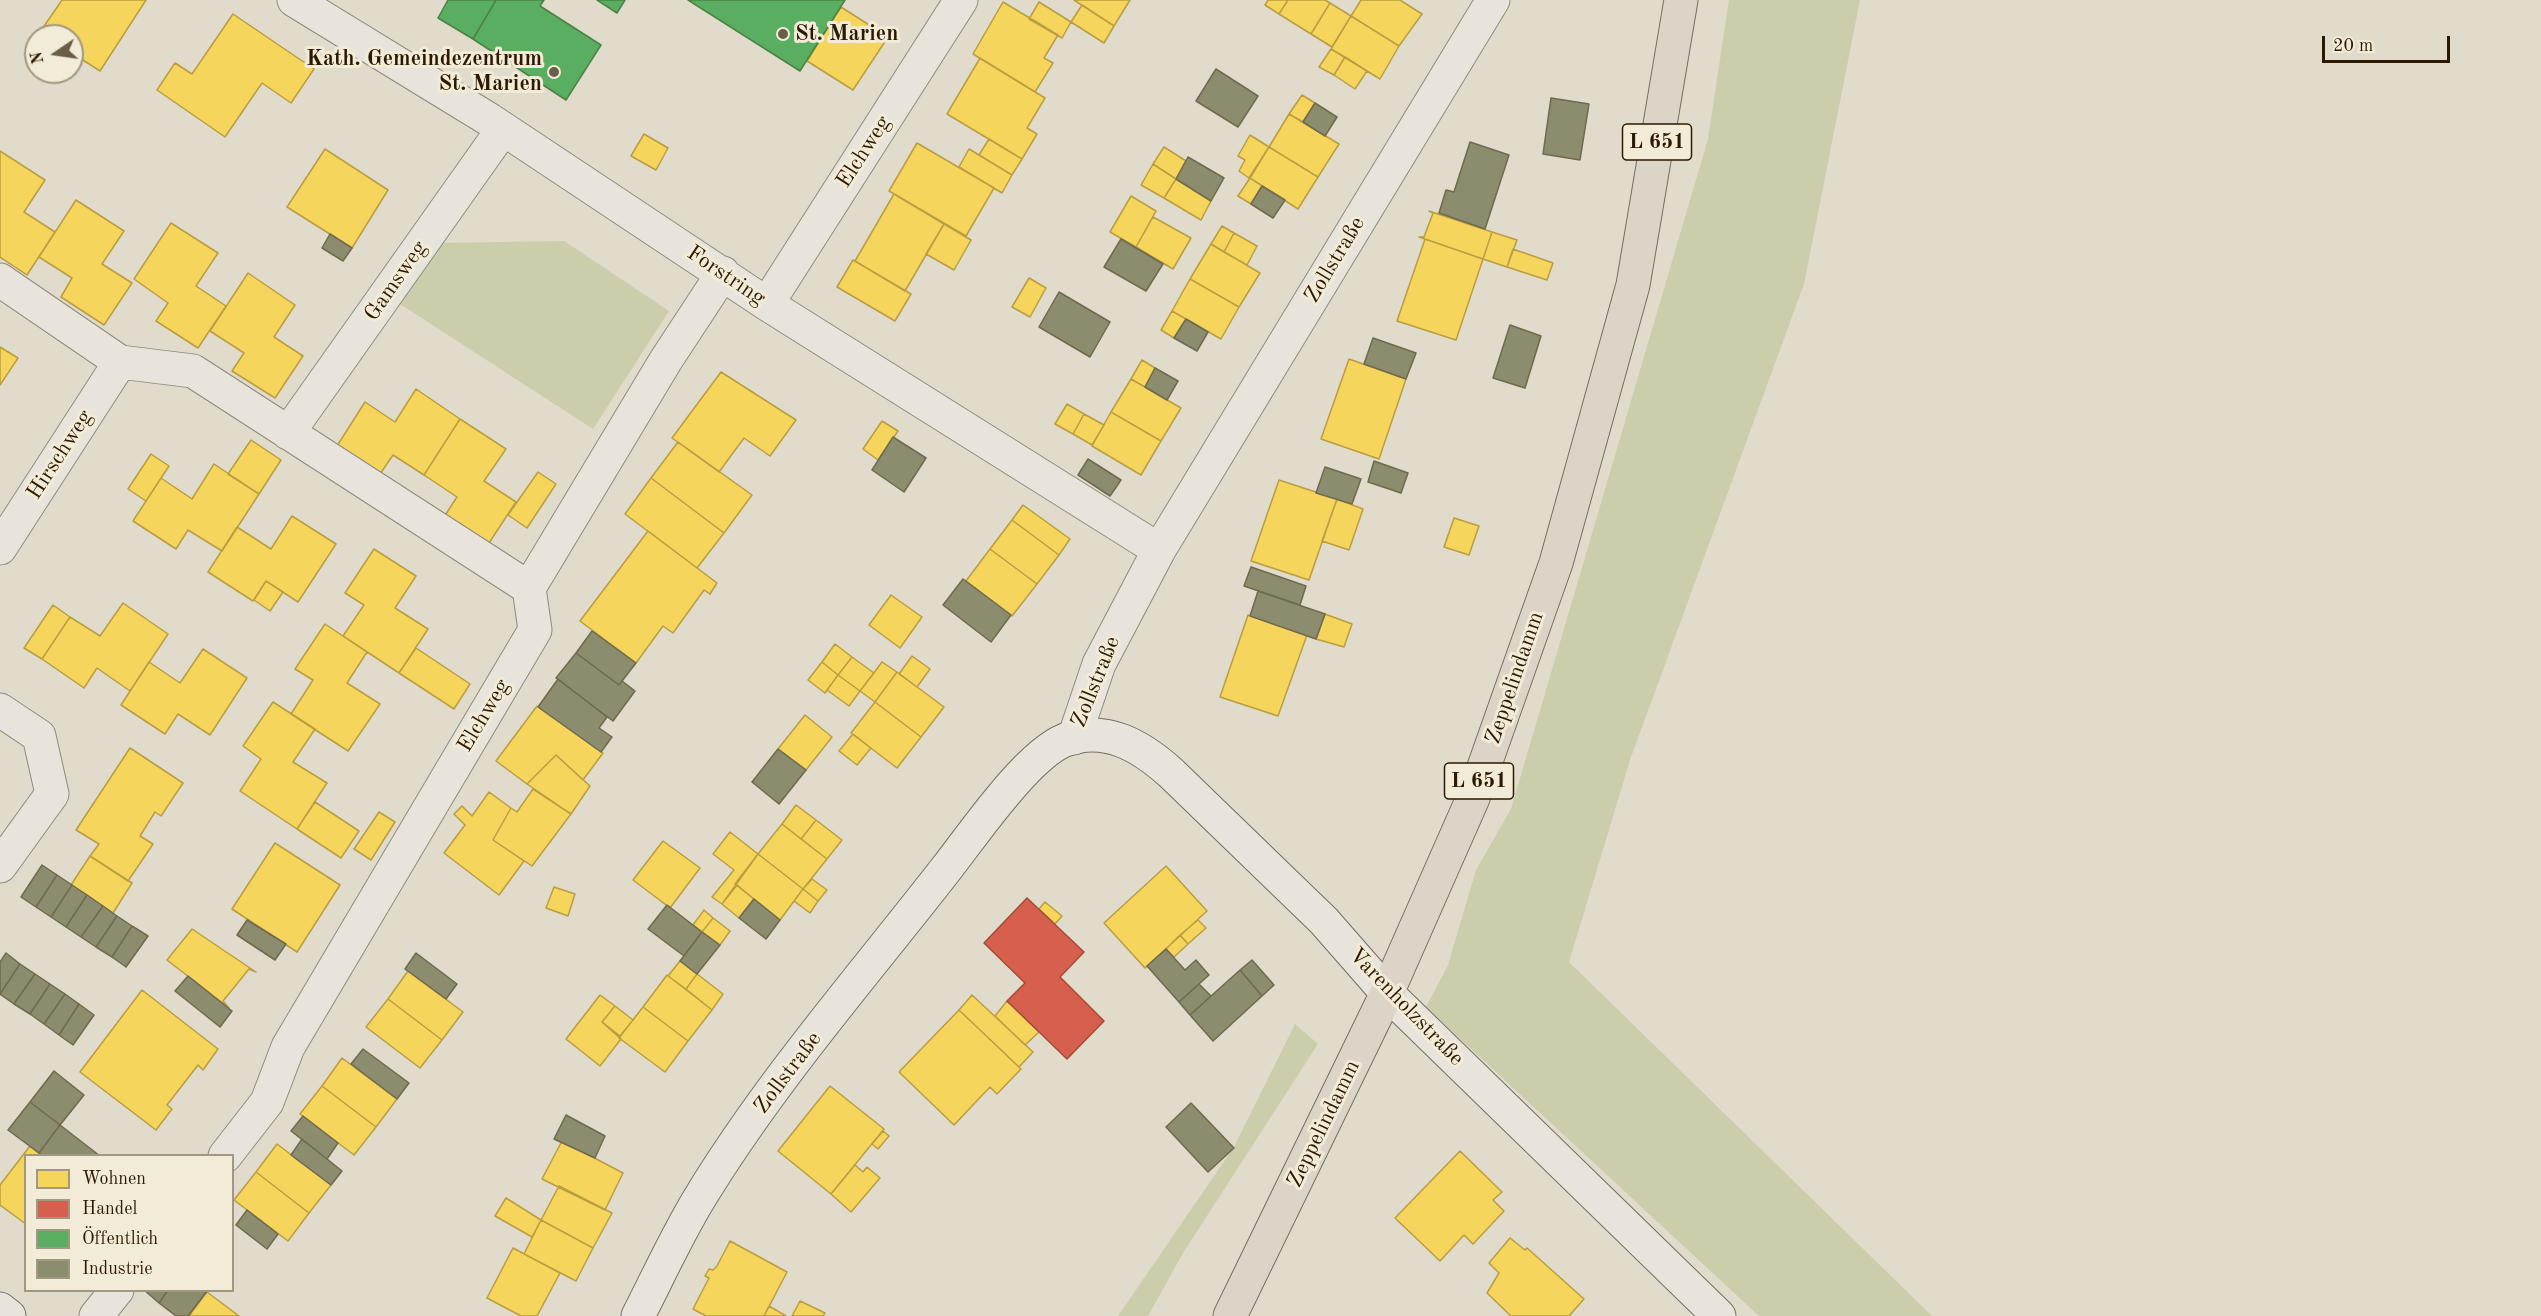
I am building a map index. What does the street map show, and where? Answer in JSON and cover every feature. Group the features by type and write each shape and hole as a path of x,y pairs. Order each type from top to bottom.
{"main road":[{"name":"Zeppelindamm","path":"1230,1316 1387,993 1473,798 1556,563 1632,285 1681,0"}],"street":[{"name":"Forstring","path":"294,0 503,129 767,304 1159,550"},
{"name":"Elchweg","path":"767,304 961,0"},
{"name":"Zollstraße","path":"638,1316 698,1201 776,1086 1027,768 1048,750 1074,738 1100,664 1159,550 1493,0"},
{"name":"Gamsweg","path":"288,432 503,129"},
{"path":"0,280 120,362 193,371 530,588 648,388 723,273"},
{"name":"Hirschweg","path":"0,548 120,362"},
{"name":"Elchweg","path":"226,1154 267,1102 288,1047 536,630 530,588"},
{"path":"0,710 39,736 52,794 0,866"},
{"name":"Varenholzstraße","path":"1074,738 1095,735 1110,736 1148,752 1324,921 1387,993 1719,1316"},
{"path":"96,1316 115,1292"},
{"path":"0,1309 9,1316"}],"green space":[{"path":"1729,0 1860,0 1804,284 1630,760 1569,962 1932,1316 1759,1316 1426,1007 1448,965 1476,870 1511,809 1708,139"},
{"path":"564,241 669,311 593,429 400,304 439,243"},
{"path":"1295,1024 1318,1044 1183,1253 1148,1316 1118,1316 1234,1147"}],"building: Wohnen":[{"path":"62,0 146,0 100,71 84,61 84,24 46,24"},
{"path":"1074,0 1130,0 1114,26"},
{"path":"1268,0 1288,0 1279,14 1265,5"},
{"path":"1288,0 1325,0 1330,3 1311,34 1279,14"},
{"path":"1361,0 1400,0 1422,14 1399,46 1351,16"},
{"path":"1003,2 1058,35 1044,58 1053,63 1035,92 973,54"},
{"path":"1039,2 1071,22 1062,38 1029,19"},
{"path":"1330,3 1351,16 1332,47 1311,34"},
{"path":"1082,5 1114,26 1104,43 1071,22"},
{"path":"841,7 888,37 853,90 807,61"},
{"path":"233,14 314,69 291,103 262,83 225,137 157,90 175,63 192,74"},
{"path":"1351,16 1399,46 1380,79 1331,49"},
{"path":"1331,49 1345,57 1334,75 1319,67"},
{"path":"1345,57 1367,71 1355,89 1334,75"},
{"path":"980,58 1045,98 1027,128 1037,134 1022,159 947,114"},
{"path":"1302,95 1315,103 1303,122 1289,114"},
{"path":"1289,114 1339,144 1318,177 1269,147"},
{"path":"644,134 668,148 656,170 631,156"},
{"path":"1250,135 1269,147 1249,178 1239,171 1245,160 1238,156"},
{"path":"989,139 1022,159 1012,175 979,155"},
{"path":"917,143 994,188 966,236 889,191"},
{"path":"1164,147 1186,161 1176,179 1153,164"},
{"path":"1269,147 1318,177 1298,209 1250,178"},
{"path":"325,149 388,190 352,248 287,207"},
{"path":"969,149 1012,175 1002,193 959,167"},
{"path":"0,151 45,180 24,212 55,232 27,275 0,257"},
{"path":"1153,164 1176,179 1164,198 1141,185"},
{"path":"1250,178 1262,186 1251,204 1238,196"},
{"path":"1176,179 1211,201 1201,220 1164,198"},
{"path":"894,194 944,224 905,291 855,261"},
{"path":"1131,196 1156,211 1136,247 1110,232"},
{"path":"76,200 124,231 102,264 132,283 104,325 61,297 72,278 39,257"},
{"path":"1429,211 1492,232 1483,259 1419,237 1424,237 1433,213"},
{"path":"1153,217 1191,238 1173,269 1136,247"},
{"path":"171,223 218,253 196,286 226,306 198,348 156,321 168,303 134,279"},
{"path":"944,224 971,240 954,270 926,254"},
{"path":"1222,226 1234,233 1224,252 1211,244"},
{"path":"1492,232 1517,240 1507,267 1483,259"},
{"path":"1234,233 1257,246 1247,265 1224,252"},
{"path":"1425,239 1483,259 1456,340 1397,321"},
{"path":"1211,244 1260,273 1239,307 1190,279"},
{"path":"1513,249 1553,263 1547,280 1507,267"},
{"path":"853,260 911,294 895,321 837,287"},
{"path":"248,273 295,305 274,337 303,356 275,398 232,371 244,353 210,331"},
{"path":"1029,278 1046,288 1030,317 1012,307"},
{"path":"1190,279 1239,307 1221,339 1172,311"},
{"path":"1172,311 1186,319 1174,338 1161,330"},
{"path":"0,347 18,358 0,385"},
{"path":"1349,359 1406,379 1379,459 1321,439"},
{"path":"1142,360 1155,368 1145,387 1131,379"},
{"path":"721,372 796,420 770,456 744,438 719,472 672,438"},
{"path":"1131,379 1181,408 1161,441 1111,412"},
{"path":"416,389 460,419 424,475 393,455 380,474 337,446 365,402 395,422"},
{"path":"1067,404 1084,414 1073,434 1055,424"},
{"path":"1111,412 1161,441 1141,475 1092,446"},
{"path":"1084,414 1104,425 1092,445 1073,434"},
{"path":"460,419 506,449 484,481 516,502 487,546 444,517 457,497 424,475"},
{"path":"882,421 898,431 878,460 863,449"},
{"path":"251,440 281,460 259,494 228,474"},
{"path":"678,442 752,495 724,533 651,478"},
{"path":"151,454 169,466 146,501 128,489"},
{"path":"214,464 259,494 222,551 188,530 176,549 133,521 161,478 192,499"},
{"path":"538,472 556,484 527,528 508,515"},
{"path":"651,478 724,533 697,568 625,514"},
{"path":"1279,480 1337,499 1309,580 1251,561"},
{"path":"1337,499 1363,509 1349,550 1322,541"},
{"path":"1023,505 1070,539 1059,555 1012,520"},
{"path":"292,516 336,544 298,602 266,581 253,601 208,572 237,527 271,549"},
{"path":"1454,518 1479,526 1469,555 1444,547"},
{"path":"1012,520 1059,555 1037,584 990,549"},
{"path":"648,531 717,583 710,594 704,590 673,633 663,626 636,663 580,621"},
{"path":"374,549 416,576 395,608 428,629 399,673 343,636 364,605 345,593"},
{"path":"990,549 1037,584 1012,616 966,581"},
{"path":"266,581 283,592 270,611 254,600"},
{"path":"891,595 922,617 900,648 869,625"},
{"path":"123,603 168,634 130,691 97,668 84,688 42,659 70,617 100,636"},
{"path":"53,605 70,617 42,659 24,648"},
{"path":"1325,614 1352,624 1344,647 1316,639"},
{"path":"1248,615 1307,635 1278,716 1220,697"},
{"path":"325,624 367,652 347,683 380,704 348,751 291,714 313,680 295,669"},
{"path":"835,644 852,657 838,675 822,662"},
{"path":"416,648 470,684 454,709 399,673"},
{"path":"203,649 247,678 210,735 178,714 165,734 121,705 149,662 180,683"},
{"path":"912,656 930,669 917,687 899,674"},
{"path":"852,657 874,673 860,691 838,675"},
{"path":"822,662 838,675 825,693 808,680"},
{"path":"882,662 897,672 875,702 860,691"},
{"path":"897,672 944,707 921,737 875,702"},
{"path":"838,675 860,691 849,706 827,690"},
{"path":"273,702 315,729 293,762 327,783 297,829 240,791 261,759 243,746"},
{"path":"875,702 921,737 897,768 851,733"},
{"path":"537,706 603,753 583,780 556,755 527,784 496,761"},
{"path":"805,715 832,737 806,770 778,749"},
{"path":"853,734 871,748 857,765 839,751"},
{"path":"130,748 183,783 161,816 155,812 140,836 153,844 128,881 90,856 99,844 76,830"},
{"path":"556,755 590,786 571,814 527,784"},
{"path":"533,789 571,814 532,866 493,840 511,808 517,812"},
{"path":"489,792 511,808 493,840 524,861 499,895 444,853 465,825 454,814 462,806 472,816"},
{"path":"315,802 359,831 341,858 297,829"},
{"path":"796,805 816,820 801,839 782,824"},
{"path":"379,812 395,822 371,860 354,849"},
{"path":"816,820 842,840 827,859 801,839"},
{"path":"782,824 827,859 803,889 758,854"},
{"path":"730,832 758,854 722,904 712,897 734,870 713,854"},
{"path":"663,841 700,868 670,908 633,880"},
{"path":"275,843 340,885 297,952 232,909"},
{"path":"758,854 803,889 780,920 735,884"},
{"path":"90,856 132,883 113,913 71,885"},
{"path":"1166,866 1207,911 1145,968 1104,923"},
{"path":"812,879 827,890 818,901 803,889"},
{"path":"737,885 754,899 739,918 722,904"},
{"path":"554,887 575,894 568,916 546,908"},
{"path":"803,889 818,901 810,913 794,901"},
{"path":"1045,902 1062,916 1055,924 1039,909"},
{"path":"704,910 713,918 702,932 693,925"},
{"path":"713,918 730,931 720,945 702,932"},
{"path":"1198,920 1206,928 1188,944 1180,935"},
{"path":"192,929 256,972 249,969 223,1001 229,1008 167,960"},
{"path":"1180,935 1188,944 1174,957 1166,949"},
{"path":"680,961 697,974 686,989 668,976"},
{"path":"408,971 463,1012 442,1040 388,999"},
{"path":"697,974 723,994 712,1010 686,989"},
{"path":"667,975 712,1010 688,1041 643,1007"},
{"path":"142,990 218,1049 203,1070 198,1065 167,1105 172,1109 156,1130 80,1072"},
{"path":"600,995 615,1006 602,1022 621,1039 600,1066 566,1039"},
{"path":"972,995 1033,1052 1019,1067 959,1010"},
{"path":"388,999 442,1040 420,1068 366,1027"},
{"path":"1007,1001 1039,1032 1025,1045 995,1016"},
{"path":"615,1006 633,1020 620,1036 602,1022"},
{"path":"643,1007 688,1041 665,1072 619,1038"},
{"path":"959,1010 1021,1069 997,1094 990,1087 954,1125 899,1072"},
{"path":"342,1058 397,1099 376,1127 322,1086"},
{"path":"322,1086 376,1127 354,1155 300,1114"},
{"path":"830,1086 884,1129 831,1194 778,1151"},
{"path":"883,1131 889,1136 878,1149 872,1144"},
{"path":"562,1141 623,1173 605,1210 542,1179"},
{"path":"277,1144 331,1185 309,1213 256,1172"},
{"path":"30,1146 40,1154 24,1154 24,1223 0,1205 0,1185"},
{"path":"1460,1151 1502,1192 1493,1200 1504,1211 1473,1244 1464,1235 1440,1261 1395,1218"},
{"path":"855,1165 863,1172 867,1167 880,1178 851,1212 831,1194"},
{"path":"256,1172 309,1213 288,1241 234,1200"},
{"path":"559,1186 612,1213 593,1248 541,1220"},
{"path":"506,1198 541,1220 532,1237 495,1216"},
{"path":"541,1220 593,1248 576,1281 524,1254"},
{"path":"1510,1238 1525,1250 1527,1248 1584,1299 1569,1316 1511,1316 1487,1293 1499,1273 1489,1263"},
{"path":"730,1241 787,1272 764,1316 706,1316 693,1309 709,1278 705,1276 709,1269 713,1270 717,1266"},
{"path":"513,1248 560,1273 537,1316 521,1316 487,1298"},
{"path":"207,1292 239,1316 189,1316"},
{"path":"800,1301 825,1313 823,1316 792,1316"},
{"path":"769,1306 786,1316 764,1316"}],"building: Handel":[{"path":"1027,898 1084,952 1060,977 1104,1021 1067,1059 1007,1001 1025,983 984,943"}],"building: Öffentlich":[{"name":"Kath. Gemeindezentrum St. Marien","path":"448,0 496,0 473,39 438,18"},
{"name":"Kath. Gemeindezentrum St. Marien","path":"496,0 544,0 540,6 601,45 566,100 473,39"},
{"path":"597,0 625,0 617,13"},
{"name":"St. Marien","path":"688,0 845,0 800,71"}],"building: Industrie":[{"path":"1216,69 1258,96 1238,127 1196,101"},
{"path":"1551,98 1589,104 1580,160 1543,154"},
{"path":"1315,103 1337,117 1325,136 1303,122"},
{"path":"1470,142 1509,155 1485,229 1439,213 1446,190 1454,192"},
{"path":"1188,157 1224,178 1211,201 1176,179"},
{"path":"1262,186 1285,200 1273,218 1251,204"},
{"path":"330,234 352,248 343,261 322,248"},
{"path":"1121,239 1163,264 1146,291 1104,267"},
{"path":"1059,292 1110,322 1090,357 1039,327"},
{"path":"1186,319 1208,332 1197,351 1174,338"},
{"path":"1510,325 1541,336 1525,388 1493,378"},
{"path":"1373,338 1416,353 1406,379 1364,364"},
{"path":"1155,368 1178,381 1167,400 1145,387"},
{"path":"893,437 926,458 904,492 872,470"},
{"path":"1088,459 1121,480 1110,496 1078,475"},
{"path":"1374,461 1408,473 1401,493 1368,482"},
{"path":"1325,467 1361,479 1352,504 1316,493"},
{"path":"1251,567 1306,586 1300,605 1244,586"},
{"path":"963,579 1011,615 991,642 943,605"},
{"path":"1258,591 1325,614 1316,639 1250,616"},
{"path":"592,631 636,663 619,685 576,653"},
{"path":"576,653 619,685 622,681 635,691 613,721 556,678"},
{"path":"558,679 607,717 599,728 612,737 601,752 538,707"},
{"path":"778,749 806,770 779,804 752,782"},
{"path":"42,865 57,875 36,907 21,897"},
{"path":"57,875 72,885 51,917 36,907"},
{"path":"72,885 87,895 66,927 51,917"},
{"path":"87,895 103,906 81,937 66,927"},
{"path":"754,899 780,920 766,939 739,918"},
{"path":"667,905 702,932 684,956 648,929"},
{"path":"103,906 117,916 96,947 81,937"},
{"path":"117,916 132,926 112,957 96,947"},
{"path":"247,920 286,944 275,960 237,935"},
{"path":"132,926 148,936 126,967 112,957"},
{"path":"702,932 720,945 697,974 680,961"},
{"path":"1166,949 1185,970 1196,960 1209,975 1179,1002 1147,966"},
{"path":"6,953 20,964 0,994 0,962"},
{"path":"416,953 457,984 446,999 405,969"},
{"path":"1252,960 1274,985 1262,996 1240,970"},
{"path":"20,964 35,974 14,1004 0,994"},
{"path":"1240,970 1262,996 1213,1041 1190,1015"},
{"path":"35,974 50,984 30,1014 14,1004"},
{"path":"188,976 232,1011 220,1027 175,991"},
{"path":"50,984 65,994 44,1024 30,1014"},
{"path":"1199,984 1211,996 1190,1015 1179,1002"},
{"path":"65,994 79,1004 59,1035 44,1024"},
{"path":"79,1004 94,1015 73,1045 59,1035"},
{"path":"363,1049 409,1083 397,1099 351,1064"},
{"path":"54,1071 84,1095 60,1125 30,1102"},
{"path":"30,1102 60,1125 39,1153 8,1130"},
{"path":"1191,1103 1234,1148 1208,1172 1166,1127"},
{"path":"566,1115 605,1136 595,1158 554,1139"},
{"path":"303,1116 338,1143 327,1159 291,1131"},
{"path":"60,1125 97,1154 40,1154"},
{"path":"302,1139 342,1171 331,1185 291,1155"},
{"path":"247,1210 278,1234 267,1249 236,1225"},
{"path":"146,1292 167,1292 159,1303"},
{"path":"167,1292 206,1292 188,1316 176,1316 159,1303"}],"place":[{"name":"St. Marien","path":"783,34"},
{"name":"Kath. Gemeindezentrum St. Marien","path":"554,72"}]}
